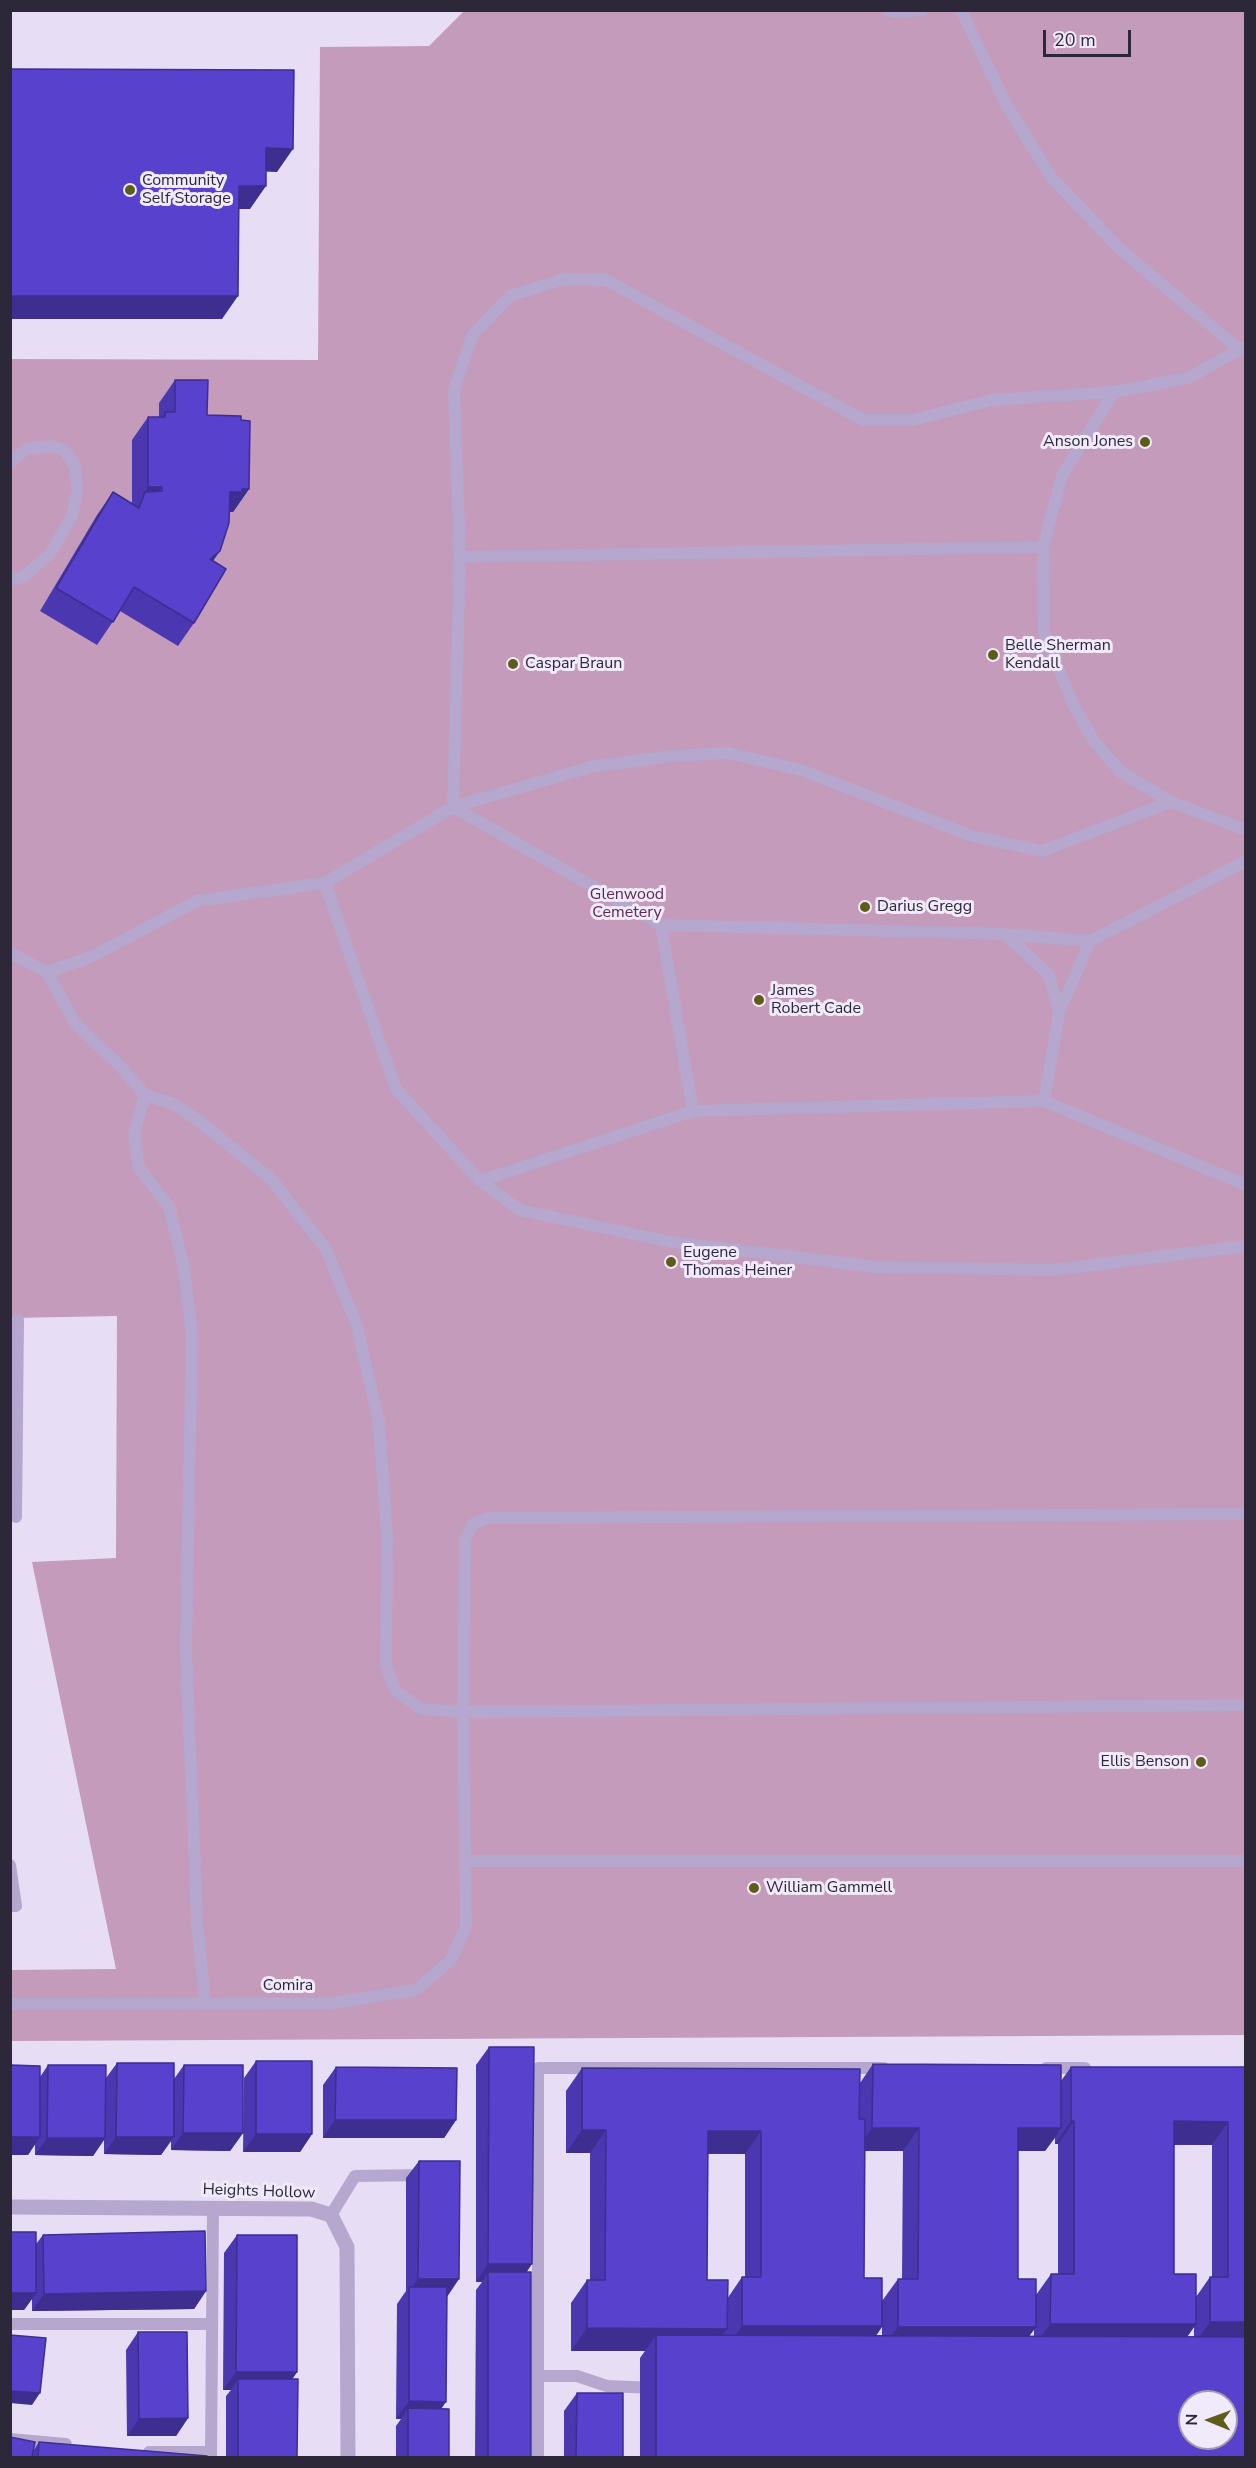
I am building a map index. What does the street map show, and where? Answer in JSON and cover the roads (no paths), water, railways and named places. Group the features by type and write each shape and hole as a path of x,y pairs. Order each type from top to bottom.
{"street":[{"name":"Heights Hollow","path":"10,2207 311,2209 331,2215 347,2247 348,2457"}],"lane":[{"path":"888,10 898,12 922,10"},
{"path":"453,807 460,557 454,390 472,336 510,296 564,279 606,280 863,420 913,420 992,400 1114,392 1188,378 1243,348 1120,249 1052,178 1007,106 961,10"},
{"path":"1114,392 1062,476 1042,547 1044,633 1073,704 1094,741 1121,772 1170,802 1245,830"},
{"path":"10,463 26,449 51,446 64,450 74,464 78,489 72,516 50,554 23,577 10,580"},
{"path":"460,557 1042,547"},
{"path":"47,972 91,957 197,901 325,884 453,807 591,767 671,756 729,753 804,771 972,836 1042,851 1170,802"},
{"path":"453,807 661,925 1005,934 1090,941 1245,861"},
{"path":"325,884 396,1089 480,1181 520,1210 671,1242 875,1267 1054,1270 1245,1246"},
{"path":"661,925 693,1111"},
{"path":"1005,934 1049,975 1059,1013"},
{"path":"1044,1101 1059,1013 1090,941"},
{"path":"10,953 47,972 75,1023 121,1067 145,1095 174,1104 203,1124 271,1179 326,1249 357,1326 379,1423 387,1535 386,1666 395,1690 421,1709 463,1712 1245,1705"},
{"path":"145,1095 134,1134 139,1168 169,1207 184,1268 192,1335 186,1648 197,1921 205,2003"},
{"path":"480,1181 693,1111 1044,1101 1245,1185"},
{"path":"16,1517 14,1424 18,1320"},
{"name":"Comira","path":"10,2004 332,2003 416,1990 451,1960 466,1926 463,1712 465,1539 473,1524 488,1518 1245,1514"},
{"path":"464,1862 1245,1861"},
{"path":"10,1865 16,1906 10,1906"},
{"path":"538,2457 538,2068 898,2068"},
{"path":"1030,2068 1102,2068"},
{"path":"331,2215 355,2176 434,2174"},
{"path":"134,2451 211,2455 213,2208"},
{"path":"10,2324 212,2324"},
{"path":"538,2376 577,2376 607,2386 672,2389"},
{"path":"10,2439 78,2445"}],"place":[{"name":"Community Self Storage","path":"130,190"},
{"name":"Anson Jones","path":"1145,442"},
{"name":"Belle Sherman Kendall","path":"993,655"},
{"name":"Caspar Braun","path":"513,664"},
{"name":"Darius Gregg","path":"865,907"},
{"name":"James Robert Cade","path":"759,1000"},
{"name":"Eugene Thomas Heiner","path":"671,1262"},
{"name":"Ellis Benson","path":"1201,1762"},
{"name":"William Gammell","path":"754,1888"}],"park label":[{"name":"Glenwood Cemetery","path":"627,904"}]}
